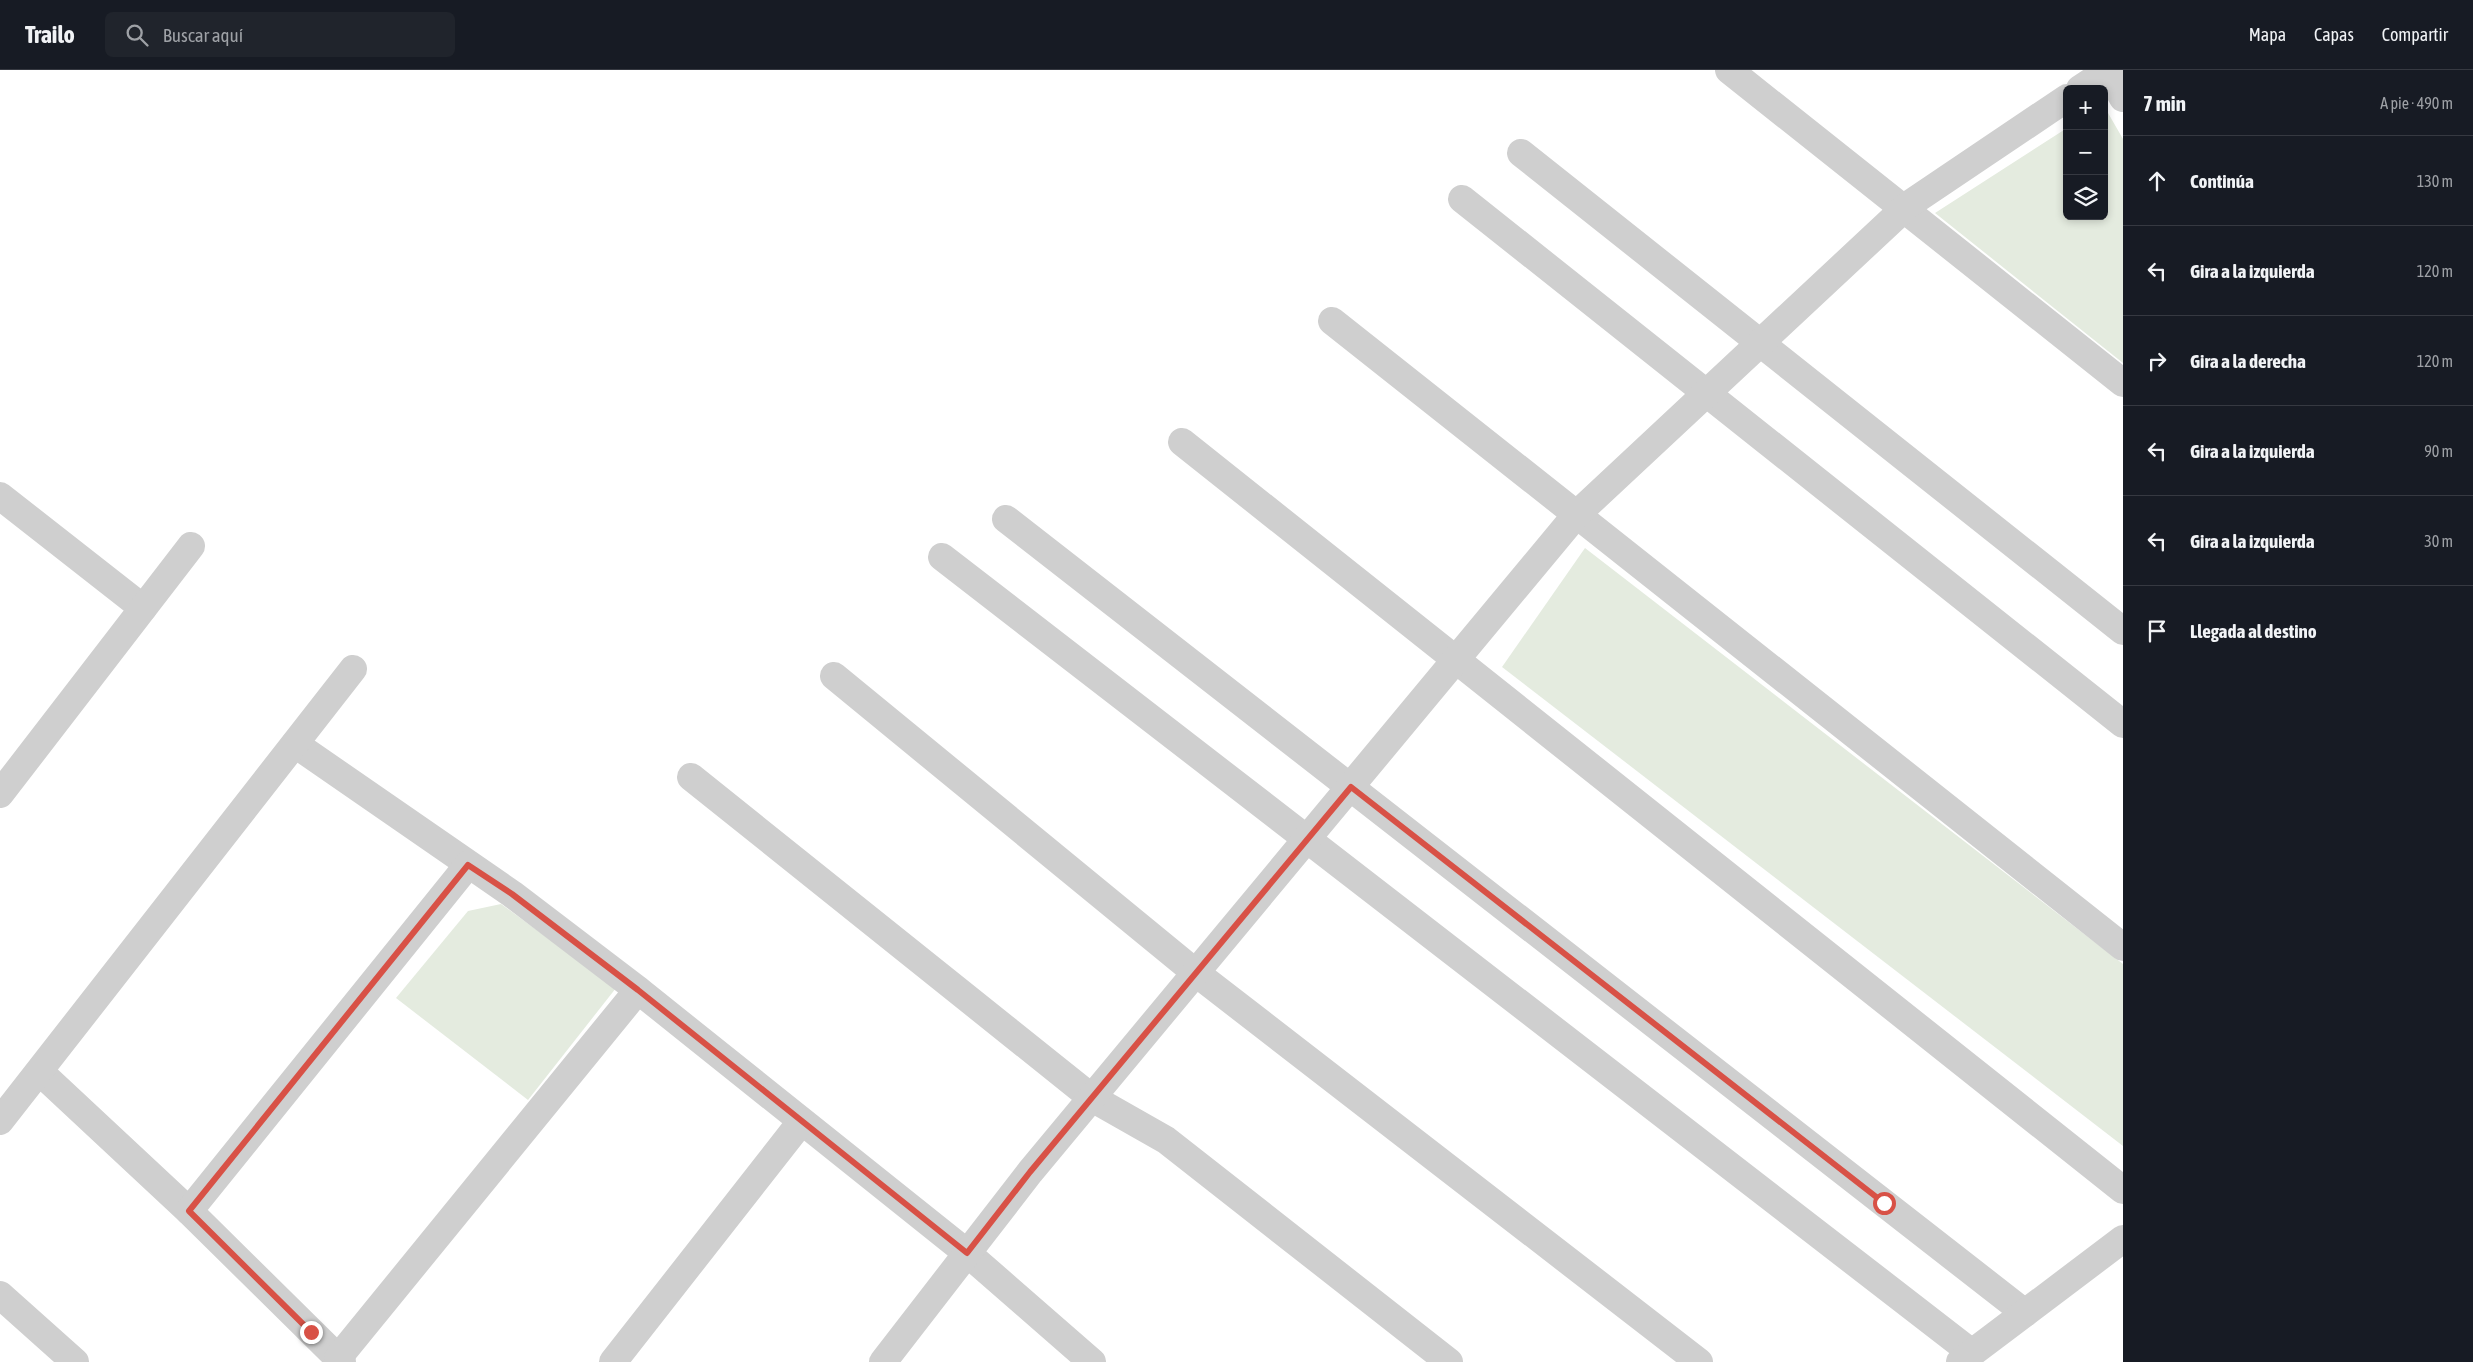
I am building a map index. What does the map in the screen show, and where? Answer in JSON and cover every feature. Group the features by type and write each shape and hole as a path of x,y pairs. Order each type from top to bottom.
{"street":[{"path":"1729,70 2123,383"},
{"path":"2086,85 2107,70 2123,98"},
{"path":"883,1362 967,1253 1092,1098 1576,515 1903,210 2063,101"},
{"path":"1521,153 2123,631"},
{"path":"1462,199 2123,724"},
{"path":"1332,321 2123,947"},
{"path":"1182,442 2123,1190"},
{"path":"1,498 143,608"},
{"path":"1006,519 2025,1313"},
{"path":"0,794 191,546"},
{"path":"942,557 1307,840 1966,1358 2123,1239"},
{"path":"0,1121 353,669"},
{"path":"834,676 1196,972 1699,1362"},
{"path":"295,744 512,894 638,990 967,1253 1092,1362"},
{"path":"691,777 1092,1098 1166,1140 1449,1362"},
{"path":"189,1211 468,865"},
{"path":"40,1072 189,1211 340,1360 638,990"},
{"path":"613,1362 801,1122"},
{"path":"0,1295 75,1362"}],"shaded area":[{"path":"2108,113 2123,139 2123,363 1935,213 2063,131 2063,220 2108,220"},
{"path":"1585,548 2123,964 2123,1146 1502,667"},
{"path":"501,904 616,988 528,1100 396,998 468,911"}],"route":[{"path":"311,1332 189,1211 468,865 512,894 638,990 967,1253 1030,1172 1351,787 1884,1203"}]}
